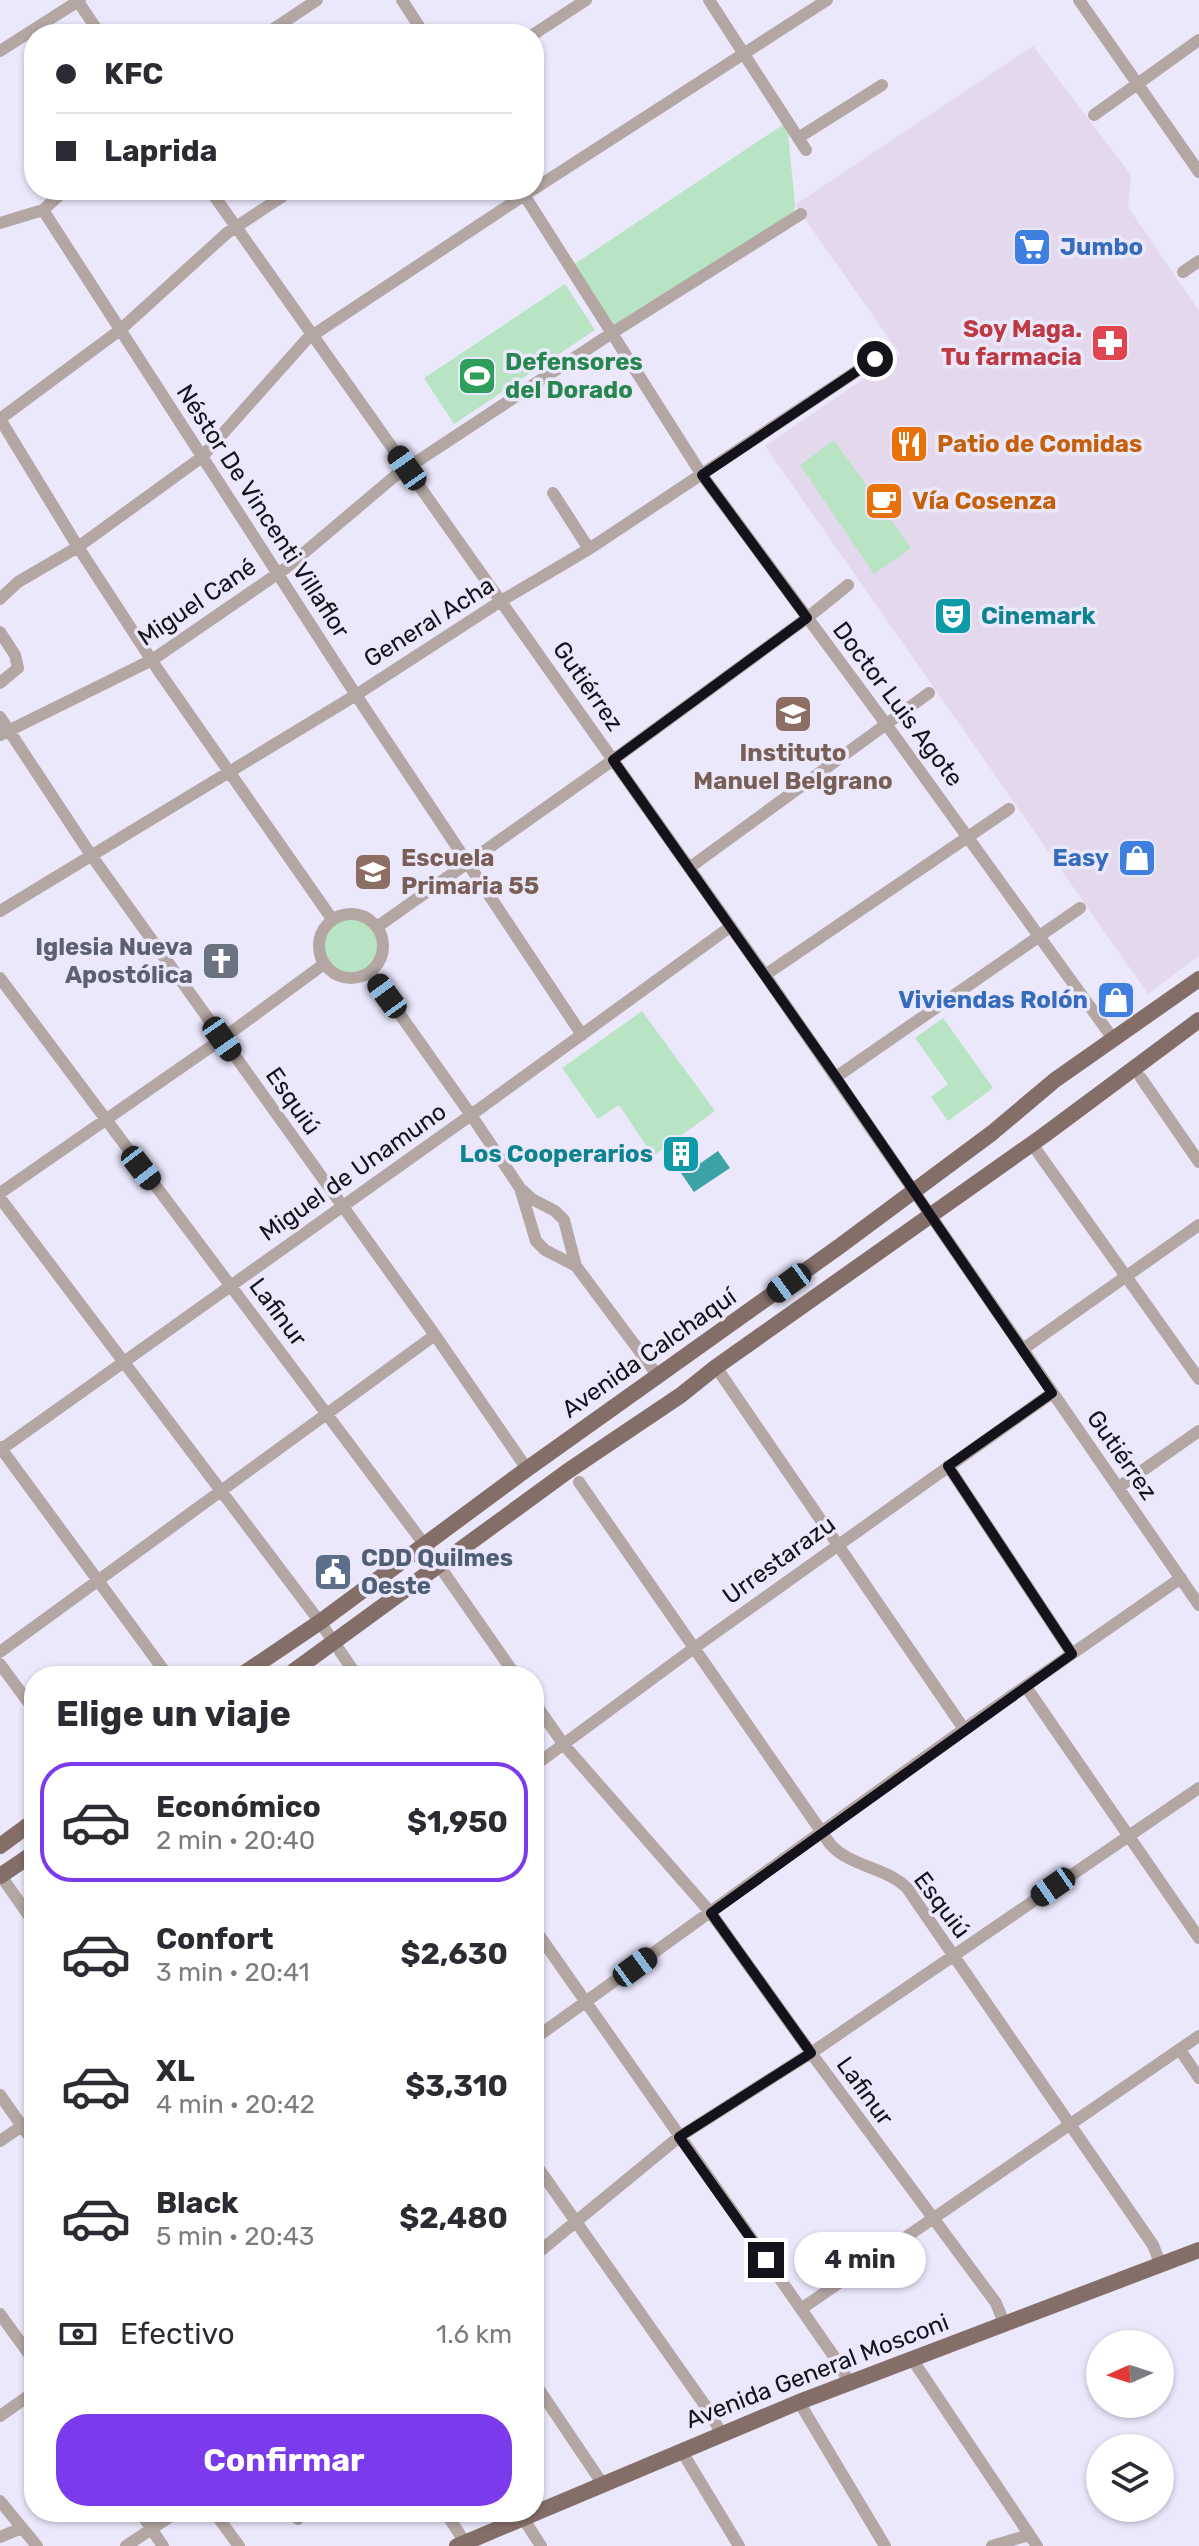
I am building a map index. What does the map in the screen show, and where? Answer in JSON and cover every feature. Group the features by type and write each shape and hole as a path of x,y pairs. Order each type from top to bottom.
{"main road":[{"name":"Avenida Calchaquí","path":"255,1666 913,1192 992,1133 1046,1087 1199,979"},
{"name":"Avenida Calchaquí","path":"301,1666 568,1471 681,1395 716,1367 1032,1144 1199,1020"},
{"path":"0,1846 24,1828"},
{"path":"0,1876 24,1860"},
{"name":"Avenida General Mosconi","path":"544,2509 799,2402 1199,2250"},
{"name":"Avenida General Mosconi","path":"461,2544 513,2522"}],"street":[{"path":"281,24 317,0"},
{"path":"402,0 418,24"},
{"path":"544,27 586,0"},
{"path":"709,0 806,150"},
{"path":"544,181 827,0"},
{"path":"1079,0 1199,172"},
{"path":"43,24 79,1 94,24"},
{"path":"0,51 24,36"},
{"path":"1094,115 1199,40"},
{"path":"798,138 882,85"},
{"path":"0,222 43,210 54,200"},
{"name":"Gutiérrez","path":"217,200 765,975 1199,1605"},
{"path":"276,200 236,226 120,330 0,419 152,660 332,919"},
{"path":"0,599 18,582 78,547 202,457 313,334 514,200"},
{"name":"Doctor Luis Agote","path":"533,200 612,333 702,475 1114,1040"},
{"name":"Néstor De Vincenti Villaflor","path":"43,210 277,575 582,1035"},
{"name":"Miguel Cané","path":"4,733 152,660 277,575 407,468 801,214"},
{"path":"1183,272 1199,261"},
{"name":"General Acha","path":"0,911 589,549 875,359"},
{"path":"553,493 589,549"},
{"path":"377,927 613,760 848,585"},
{"path":"0,632 15,655 18,668 0,683"},
{"path":"689,868 929,693"},
{"name":"Esquiú","path":"0,717 4,733 435,1335 527,1469"},
{"path":"765,975 1009,809"},
{"path":"836,1077 1080,908"},
{"path":"341,915 361,915 377,927 382,936 382,956 370,972 350,978 340,976 324,964 318,945 325,926 332,919 341,915"},
{"name":"Miguel de Unamuno","path":"0,1449 730,927"},
{"path":"324,964 0,1196 350,1666"},
{"path":"370,972 520,1188 564,1220 576,1266 658,1376"},
{"name":"Lafinur","path":"0,978 424,1544 509,1666"},
{"path":"1141,1078 1199,1162"},
{"path":"1032,1144 1199,1379"},
{"path":"520,1188 536,1241 545,1250 576,1266"},
{"path":"1023,1349 1199,1225"},
{"path":"0,1652 435,1335"},
{"path":"716,1367 964,1729"},
{"name":"Urrestarazu","path":"544,1759 1052,1393"},
{"path":"1119,1487 1199,1431"},
{"path":"0,1449 161,1666"},
{"path":"948,1466 1072,1654"},
{"name":"Esquiú","path":"579,1482 822,1833 840,1854 901,1882 1153,2245 1161,2265"},
{"path":"544,2032 964,1729 1181,1578"},
{"path":"0,1664 24,1696"},
{"path":"1026,1687 1199,1938"},
{"name":"Lafinur","path":"544,1716 564,1745 711,1913 996,2303 1004,2323"},
{"path":"544,2248 679,2137 811,2053 1199,1788"},
{"path":"0,1876 24,1909"},
{"path":"544,1943 840,2365 849,2383"},
{"path":"801,2309 1199,2036"},
{"path":"1180,2050 1199,2078"},
{"path":"0,2095 24,2129"},
{"path":"0,2141 22,2126"},
{"path":"544,2177 709,2411 721,2433"},
{"path":"0,2314 24,2347"},
{"path":"912,2359 1033,2540 992,2546"},
{"path":"544,2397 602,2483"},
{"path":"0,2416 24,2399"},
{"path":"799,2402 885,2546"},
{"path":"681,2450 739,2546"},
{"path":"0,2501 37,2546"},
{"path":"147,2522 163,2546"},
{"path":"126,2546 162,2522"},
{"path":"221,2522 239,2546"},
{"path":"450,2522 461,2544"},
{"path":"526,2522 541,2546"},
{"path":"0,2537 22,2528"}],"shaded area":[{"path":"1033,46 1131,175 1128,207 1199,311 1199,956 1148,994 765,446 900,354 795,205"},
{"path":"787,122 795,205 792,220 612,333 570,267"},
{"name":"Defensores del Dorado","path":"565,284 595,330 454,424 424,378"},
{"path":"834,440 911,548 874,574 800,465"},
{"path":"350,917 369,926 378,945 369,964 350,973 331,964 322,945 331,926"},
{"path":"642,1011 715,1111 653,1156 619,1105 598,1119 562,1068"},
{"path":"943,1018 993,1088 948,1121 931,1097 948,1084 915,1038"},
{"path":"718,1151 730,1168 694,1192 672,1160 685,1152 695,1167"}],"place":[{"name":"Jumbo","path":"1032,247"},
{"name":"Soy Maga. Tu farmacia","path":"1110,343"},
{"name":"Defensores del Dorado","path":"477,376"},
{"name":"Patio de Comidas","path":"909,444"},
{"name":"Vía Cosenza","path":"884,501"},
{"name":"Cinemark","path":"953,616"},
{"name":"Instituto Manuel Belgrano","path":"793,714"},
{"name":"Easy","path":"1137,858"},
{"name":"Escuela Primaria 55","path":"373,872"},
{"name":"Iglesia Nueva Apostólica","path":"221,961"},
{"name":"Viviendas Rolón","path":"1116,1000"},
{"name":"Los Cooperarios","path":"681,1154"},
{"name":"CDD Quilmes Oeste","path":"333,1572"}],"route":[{"path":"766,2260 679,2137 811,2053 711,1913 1072,1654 948,1466 1052,1393 836,1077 613,760 807,618 702,475 875,359"}]}
